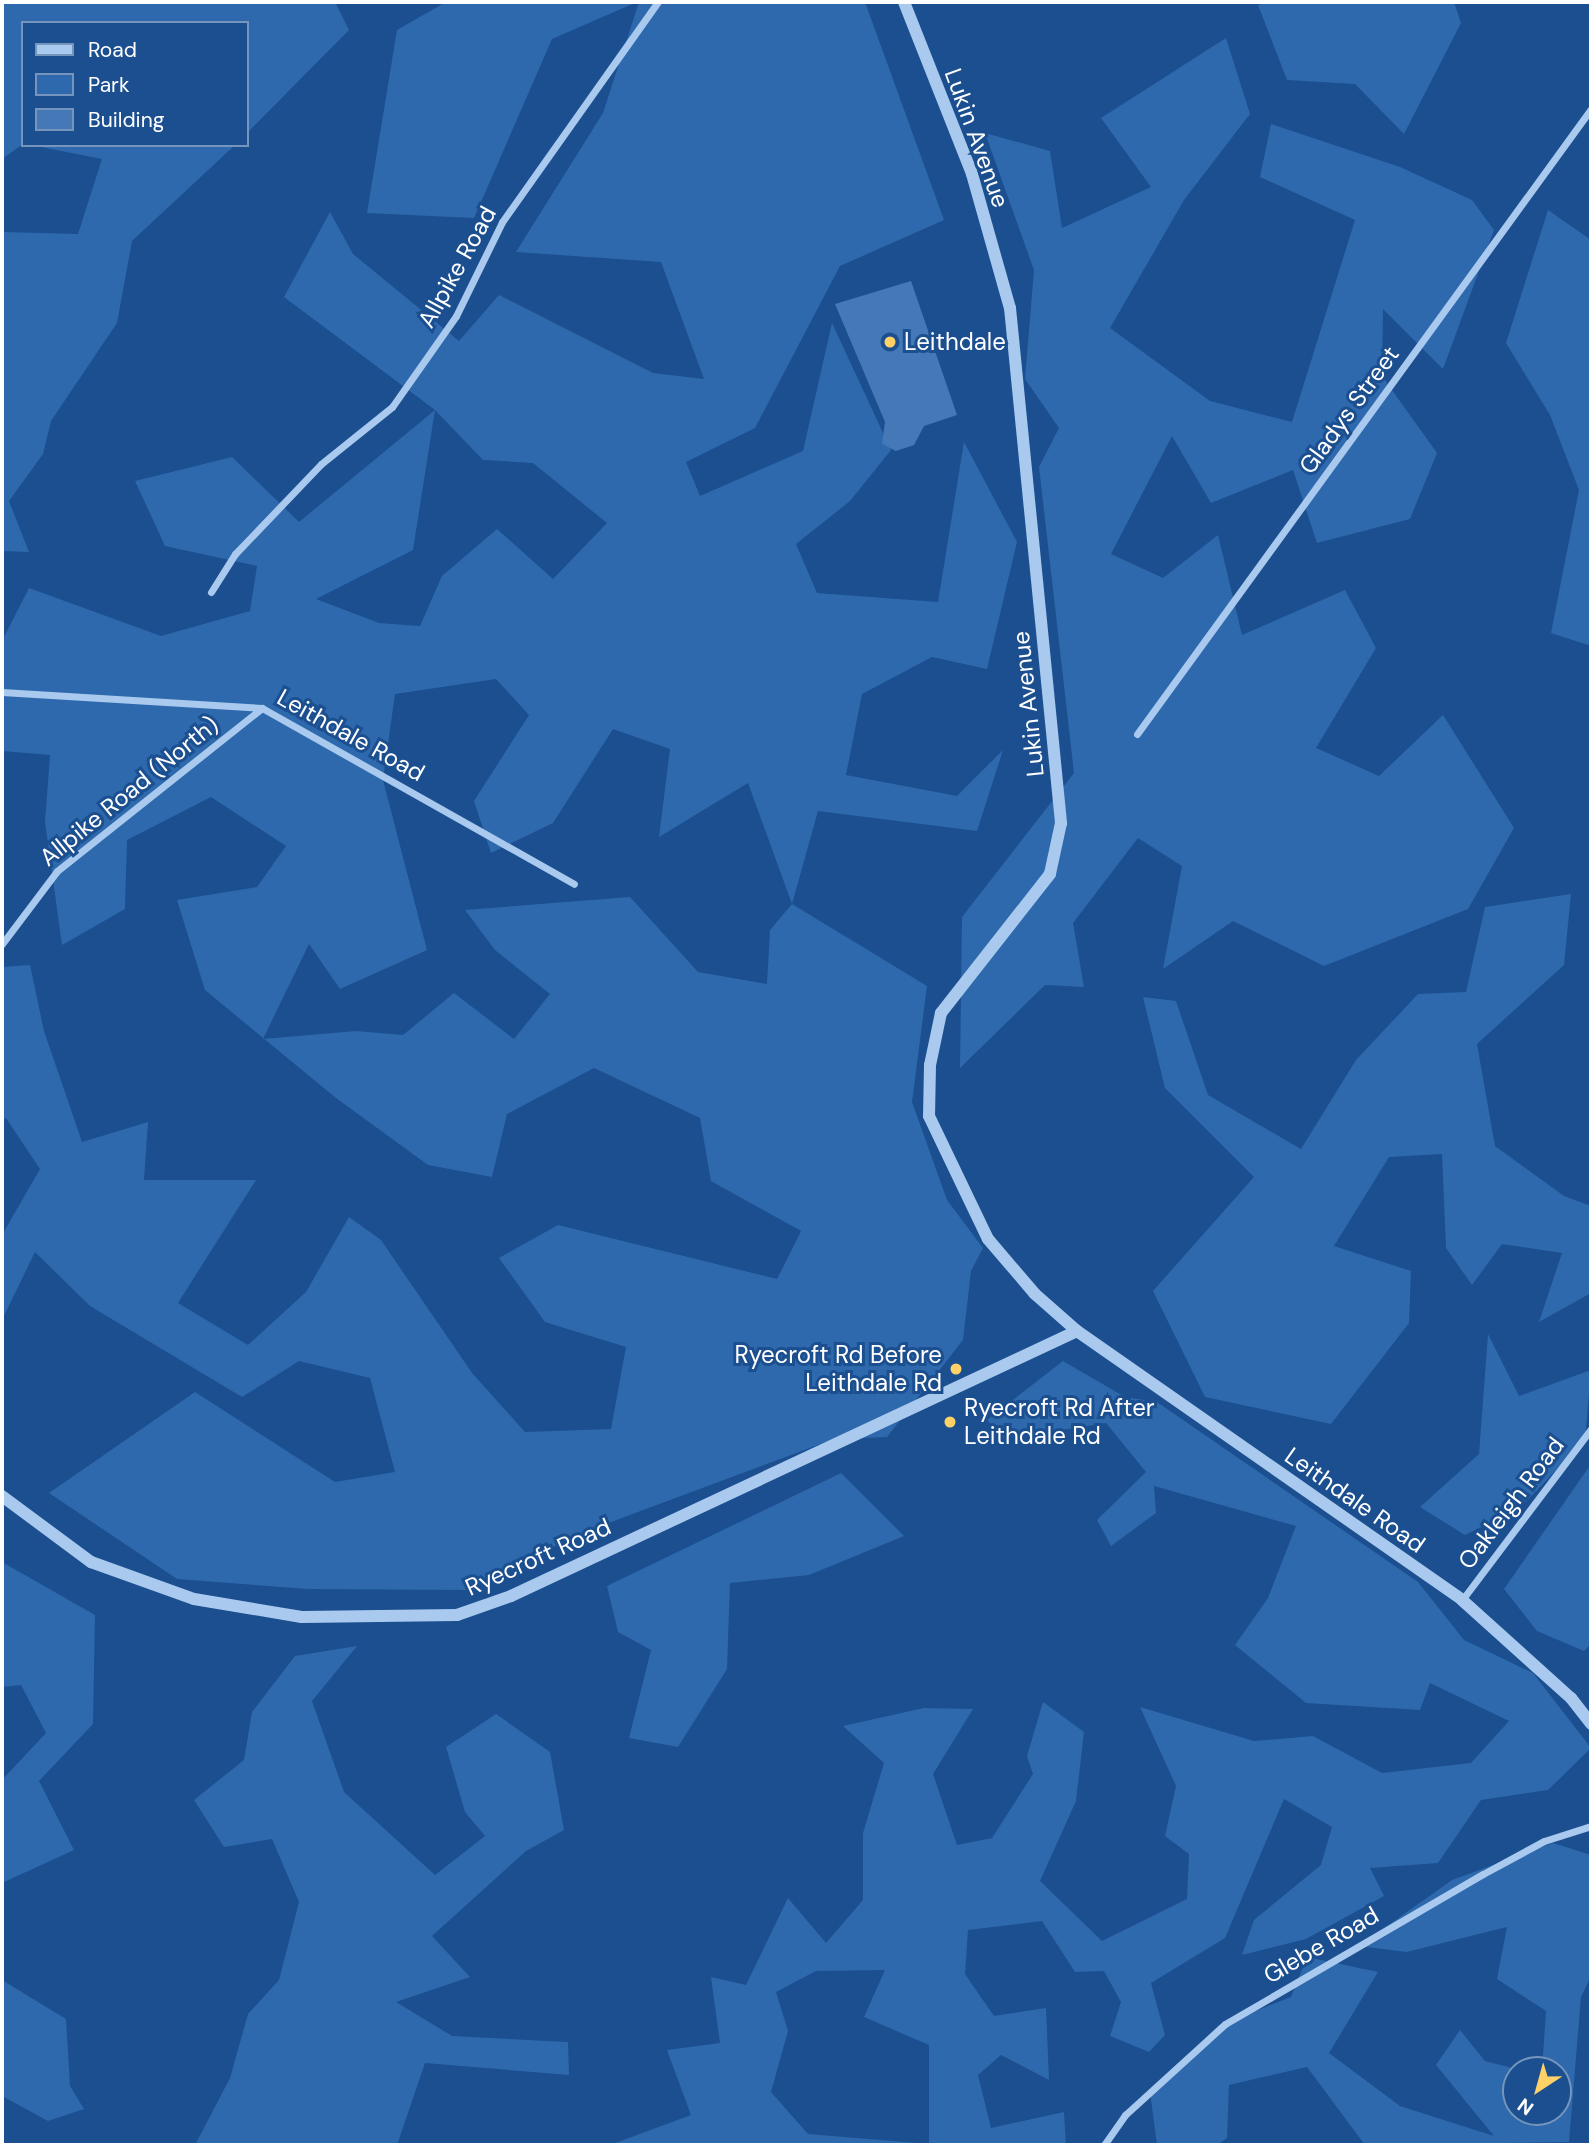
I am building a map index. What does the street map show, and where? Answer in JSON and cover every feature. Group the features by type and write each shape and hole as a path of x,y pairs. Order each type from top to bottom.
{"street":[{"name":"Allpike Road","path":"211,592 235,554 321,464 392,407 456,316 502,222 658,2"},
{"name":"Lukin Avenue","path":"904,2 972,174 1010,308 1061,823 1050,874 941,1013 930,1065 929,1116 1007,1266 1077,1331"},
{"name":"Gladys Street","path":"1137,734 1591,109"},
{"name":"Leithdale Road","path":"2,692 262,708 573,884"},
{"name":"Allpike Road (North)","path":"2,944 57,871 262,708"},
{"name":"Ryecroft Road","path":"2,1496 91,1562 194,1599 302,1617 457,1615 512,1596 1077,1331"},
{"name":"Leithdale Road","path":"1077,1331 1462,1600 1571,1698 1591,1724"},
{"name":"Oakleigh Road","path":"1462,1600 1591,1429"},
{"name":"Glebe Road","path":"1104,2145 1125,2115 1225,2024 1496,1867 1591,1826"}],"green space":[{"path":"2,2 335,2 349,30 248,132 248,21 21,21 21,145 2,159"},
{"path":"446,2 637,2 552,39 474,218 367,213 397,30"},
{"path":"639,2 865,2 944,220 840,266 755,428 686,462 700,496 803,451 832,323 891,450 850,501 796,544 817,593 938,602 964,442 1017,542 987,669 932,657 862,694 846,775 957,796 1003,750 977,831 818,811 792,904 748,783 659,837 670,749 613,729 553,823 491,853 474,801 529,715 496,679 395,694 383,780 427,950 340,989 309,944 263,1038 205,990 177,900 257,887 286,846 211,797 127,840 125,909 62,945 45,822 50,755 2,751 2,641 29,588 161,636 250,611 257,566 165,546 135,481 232,457 299,522 435,410 284,297 330,212 353,254 459,341 499,295 653,373 704,379 661,262 516,252 603,113","holes":["435,410 483,460 533,463 607,523 553,579 497,529 442,576 420,626 379,623 316,599 413,550"]},
{"path":"1269,2 1454,2 1461,23 1404,134 1355,84 1287,80 1258,5"},
{"path":"1226,38 1250,114 1184,200 1110,328 1210,401 1292,422 1355,220 1260,177 1271,124 1400,167 1472,200 1494,230 1443,369 1383,309 1382,376 1437,453 1410,519 1317,543 1293,470 1211,503 1172,436 1111,554 1163,578 1218,535 1242,635 1345,590 1376,648 1316,748 1379,776 1443,715 1514,828 1468,909 1324,966 1233,921 1163,969 1182,866 1138,838 1073,923 1084,987 1045,985 960,1068 962,917 1074,773 1039,467 1059,428 1025,379 1034,270 985,133 1050,151 1062,228 1151,187 1101,118"},
{"path":"41,147 233,147 132,241 117,323 51,421 43,454 9,501 29,552 2,551 2,232 78,234 102,159"},
{"path":"1548,210 1591,240 1591,646 1551,633 1579,490 1550,415 1506,343"},
{"path":"1571,894 1564,965 1477,1044 1495,1146 1564,1196 1591,1206 1591,1293 1539,1322 1562,1253 1502,1244 1472,1285 1446,1248 1442,1154 1389,1157 1334,1246 1411,1271 1409,1323 1331,1424 1205,1397 1153,1291 1254,1177 1165,1088 1143,997 1176,1001 1208,1095 1301,1149 1356,1060 1418,994 1466,992 1485,907"},
{"path":"630,897 698,972 767,984 770,930 792,904 927,986 912,1102 947,1200 983,1248 971,1271 963,1340 887,1437 834,1439 579,1534 468,1590 308,1589 177,1579 49,1493 195,1392 335,1482 395,1472 370,1378 299,1361 242,1397 90,1306 35,1252 2,1320 2,1235 40,1169 6,1118 2,1120 2,967 30,965 44,1031 82,1142 148,1122 144,1180 256,1180 178,1303 248,1345 306,1292 349,1217 381,1240 472,1373 525,1432 611,1429 626,1347 545,1322 499,1258 558,1225 777,1279 801,1231 711,1181 700,1118 594,1068 507,1114 492,1177 428,1165 336,1098 264,1039 356,1031 403,1035 454,993 514,1039 550,994 495,950 465,910"},
{"path":"1488,1334 1519,1396 1591,1370 1585,1440 1520,1508 1465,1535 1420,1507 1479,1454"},
{"path":"1063,1361 1125,1397 1157,1402 1418,1582 1464,1640 1533,1673 1591,1748 1548,1790 1481,1800 1438,1863 1370,1868 1384,1896 1306,1939 1242,1955 1254,1920 1321,1865 1332,1827 1284,1799 1225,1938 1151,1983 1165,2035 1149,2052 1110,2036 1121,2002 1104,1971 1075,1972 1042,1921 968,1930 965,1974 994,2016 1046,2008 1049,2080 1001,2055 978,2075 991,2128 1064,2112 1066,2145 610,2145 691,2115 667,2050 720,2043 711,1977 746,1985 788,1898 826,1943 863,1900 863,1833 884,1763 843,1726 924,1708 973,1709 933,1774 957,1845 992,1838 1033,1774 1027,1756 1043,1702 1084,1732 1076,1801 1040,1881 1102,1941 1187,1899 1189,1854 1165,1836 1176,1786 1140,1707 1254,1741 1313,1736 1382,1773 1471,1763 1509,1721 1430,1683 1420,1710 1306,1703 1235,1645 1268,1598 1296,1526 1154,1486 1156,1513 1111,1546 1097,1520 1146,1472 1106,1423 1004,1439 987,1420","holes":["885,1970 864,2017 929,2045 929,2144 808,2134 771,2092 788,2031 776,1992 816,1971"]},
{"path":"1591,1464 1591,1644 1584,1651 1537,1631 1504,1589"},
{"path":"841,1473 904,1536 809,1575 730,1583 727,1669 678,1747 629,1738 651,1650 618,1632 607,1586"},
{"path":"2,1562 95,1615 93,1724 39,1781 74,1850 2,1883 2,1780 46,1733 21,1685 2,1687"},
{"path":"357,1646 312,1701 344,1792 435,1875 485,1836 465,1812 446,1747 496,1714 550,1752 564,1830 526,1851 432,1936 470,1977 396,2002 452,2036 568,2042 569,2075 425,2063 397,2145 195,2145 230,2078 248,2014 279,1980 299,1902 272,1839 224,1847 194,1800 244,1760 252,1712 295,1656"},
{"path":"1553,1843 1591,1855 1591,1976 1581,1997 1572,2106 1572,2056 1543,2056 1546,2011 1497,1979 1507,1927 1407,1952 1359,1946 1452,1880"},
{"path":"1307,1957 1378,1972 1329,2053 1400,2106 1494,2136 1436,2065 1460,2030 1485,2061 1502,2065 1502,2126 1570,2126 1569,2142 1365,2145 1307,2067 1229,2085 1227,2138 1217,2145 1157,2145 1150,2092 1219,2025 1291,1997"},
{"path":"2,1980 66,2019 70,2086 84,2109 48,2121 2,2096"}],"building":[{"name":"Leithdale","path":"911,281 957,415 924,426 914,445 896,451 882,444 885,422 835,304"}],"place":[{"name":"Leithdale","path":"890,342"},
{"name":"Ryecroft Rd Before Leithdale Rd","path":"956,1369"},
{"name":"Ryecroft Rd After Leithdale Rd","path":"950,1422"}]}
